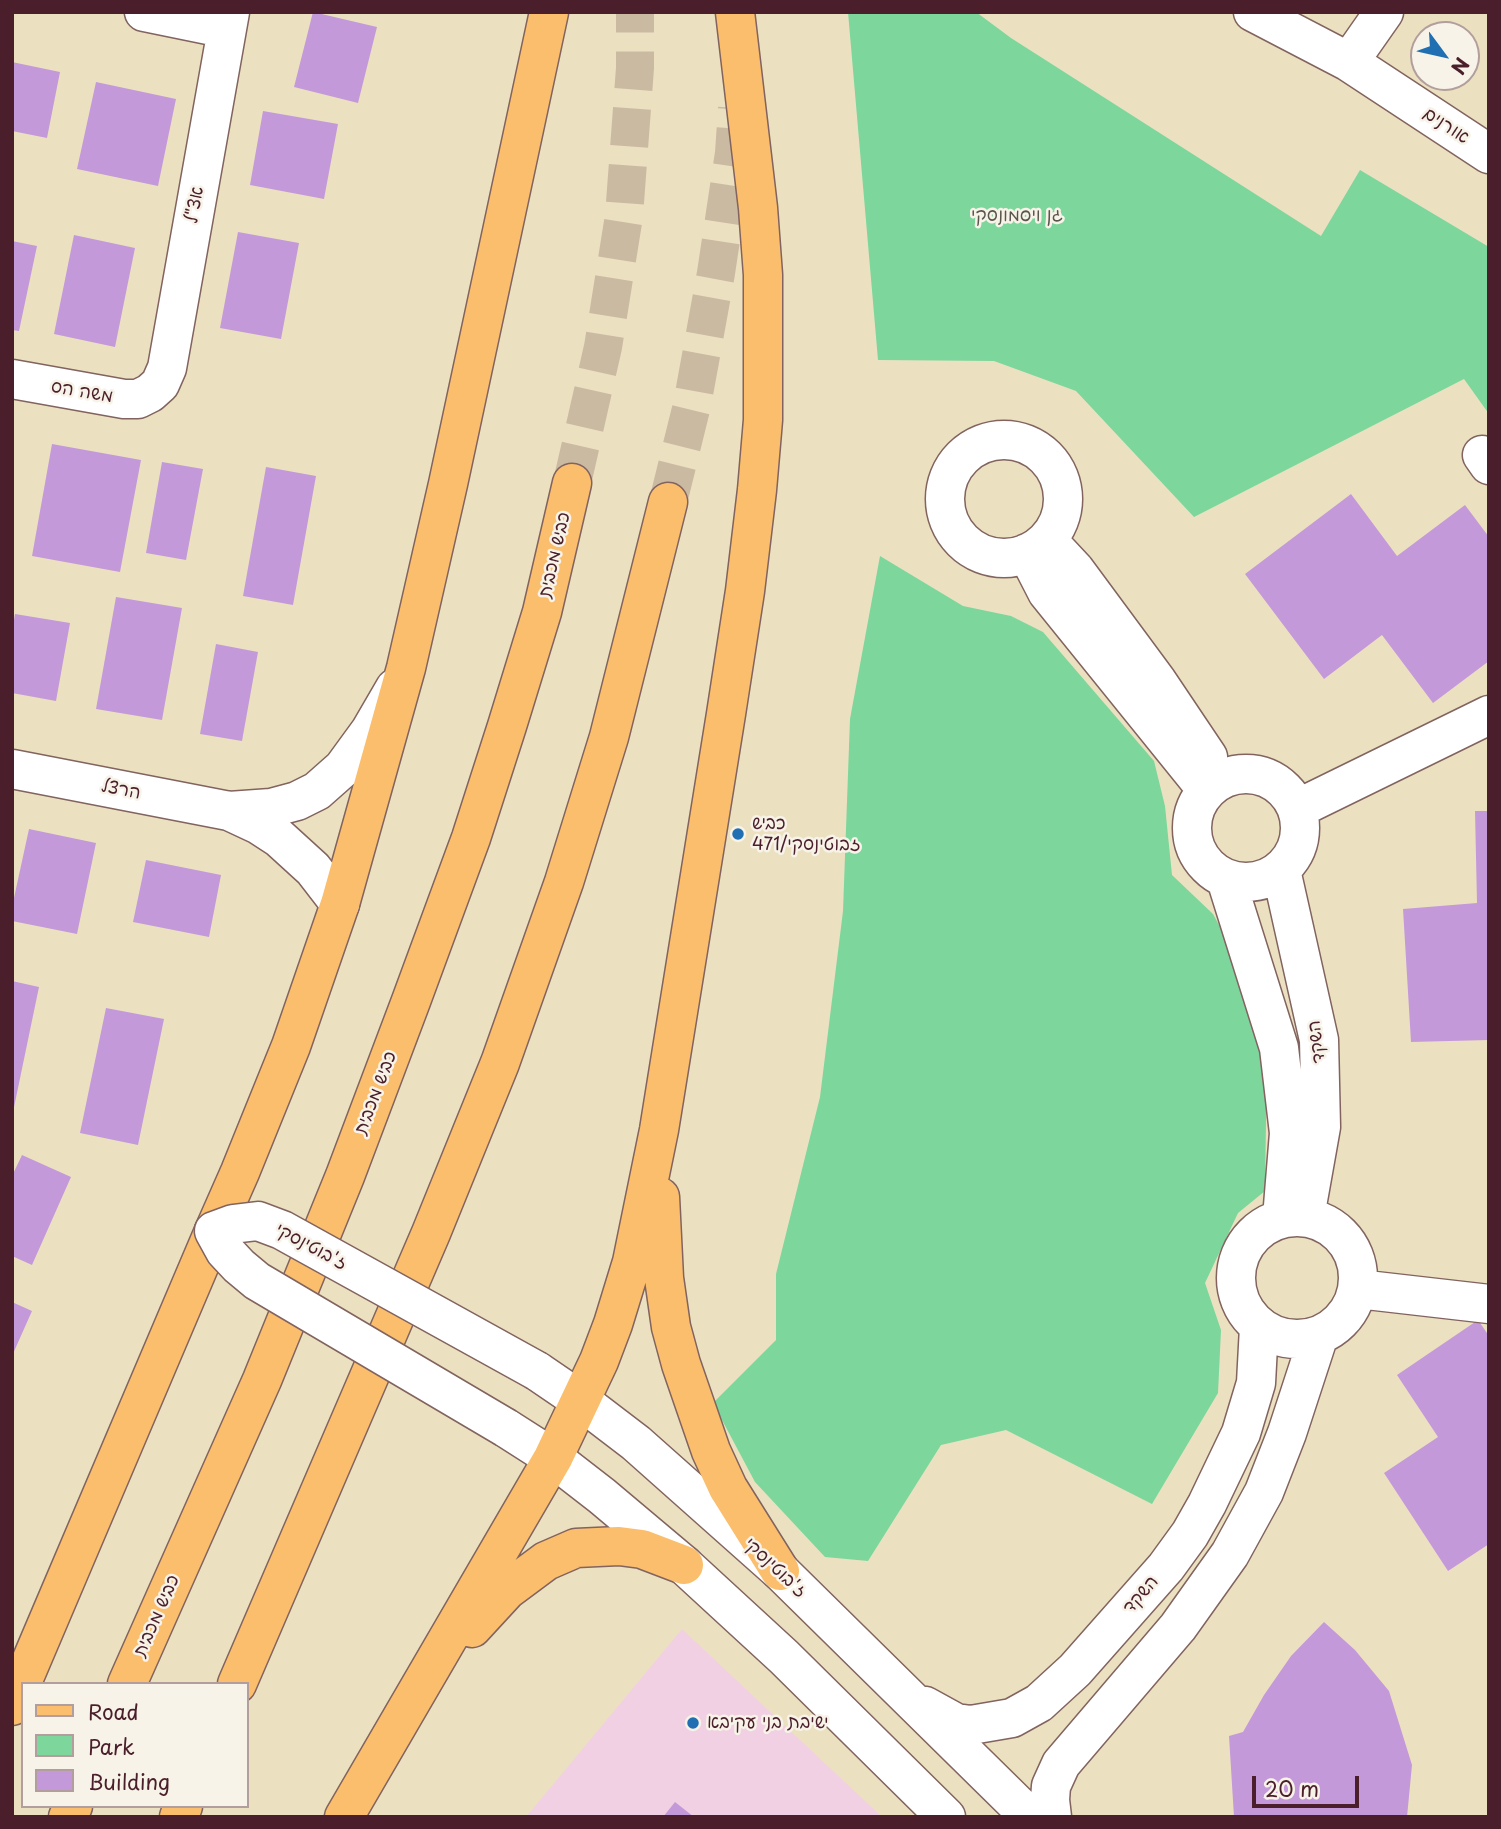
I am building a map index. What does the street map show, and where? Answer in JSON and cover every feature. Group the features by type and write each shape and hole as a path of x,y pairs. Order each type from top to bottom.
{"main road":[{"path":"22,1682 240,1172 291,1046 340,904 406,668 549,12"},
{"path":"344,1817 553,1458 581,1401 613,1324 632,1262 659,1130 745,590 763,420 763,275 758,208 735,12"},
{"name":"כביש מכבית","path":"128,1682 262,1380 345,1176 420,976 471,838 507,726 542,612 572,483"},
{"path":"238,1682 431,1233 500,1063 564,883 609,737 668,502"},
{"path":"659,1130 664,1278 671,1326 681,1364 711,1451 727,1488 780,1572"},
{"path":"419,1691 507,1590 546,1561 576,1548 619,1546 642,1549 684,1565"},
{"path":"12,1706 21,1684"}],"street":[{"path":"144,12 228,21"},
{"name":"אורנים","path":"1253,12 1349,62 1489,154"},
{"path":"1349,62 1384,12"},
{"name":"אצ\"ל","path":"150,393 160,384 167,368 228,21"},
{"name":"משה הס","path":"12,379 124,400 138,399 150,393"},
{"path":"1037,547 1047,592 1215,785"},
{"path":"229,811 271,808 297,801 317,791 342,768 370,731 406,668"},
{"path":"1297,809 1489,715"},
{"name":"הרצל","path":"12,769 229,811"},
{"path":"1236,775 1255,775 1273,780 1287,792 1297,809 1300,819 1299,838 1293,855 1281,870 1265,879 1245,883 1226,879 1210,869 1198,855 1192,836 1196,806 1215,785 1236,775"},
{"path":"229,811 279,838 313,869 340,904"},
{"name":"השקד","path":"1281,870 1320,1040 1321,1127 1293,1218"},
{"path":"1226,879 1279,1048 1289,1133 1293,1218"},
{"path":"1293,1218 1324,1222 1340,1233 1352,1249 1358,1268 1358,1289 1350,1308 1337,1325 1319,1335 1299,1339 1277,1336 1259,1327 1245,1311 1237,1292 1236,1272 1240,1253 1251,1237 1266,1224 1293,1218"},
{"name":"ז'בוטינסקי","path":"214,1231 233,1224 258,1221 282,1230 537,1371 581,1401 636,1443 780,1572 1030,1817"},
{"path":"214,1231 225,1251 257,1281 553,1458 684,1565 784,1657 946,1817"},
{"path":"1358,1289 1489,1304"},
{"name":"השקד","path":"902,1692 956,1723 971,1725 1012,1718 1040,1703 1076,1670 1166,1567 1190,1534 1207,1504 1241,1433 1256,1383 1259,1327"},
{"path":"1052,1817 1051,1786 1061,1764 1178,1628 1230,1555 1264,1492 1287,1433 1319,1335"}],"shaded area":[{"name":"ישיבת בני עקיבא","path":"682,1629 882,1817 526,1817"}],"green space":[{"name":"גן ויסמונסקי","path":"848,12 976,12 1011,38 1321,236 1360,170 1489,247 1489,414 1464,379 1194,517 1076,391 994,361 878,360"},
{"path":"880,556 963,606 1011,616 1043,632 1154,761 1165,806 1172,875 1213,914 1235,954 1267,1051 1265,1191 1238,1213 1205,1283 1221,1330 1218,1393 1152,1504 1006,1430 941,1445 868,1561 825,1557 755,1482 713,1403 776,1340 776,1274 820,1097 843,911 850,719"}],"building":[{"path":"313,12 377,27 358,103 294,87"},
{"path":"12,62 60,72 47,138 12,131"},
{"path":"96,82 176,99 158,186 77,169"},
{"path":"263,111 338,124 324,199 250,185"},
{"path":"238,232 299,243 281,339 220,328"},
{"path":"74,235 135,248 115,347 54,334"},
{"path":"12,241 37,246 19,331 12,330"},
{"path":"52,444 141,460 120,572 32,556"},
{"path":"162,462 203,469 186,560 146,553"},
{"path":"266,467 316,476 293,605 243,596"},
{"path":"1351,494 1397,556 1465,505 1489,537 1489,661 1433,703 1382,635 1324,679 1245,574"},
{"path":"116,597 182,608 162,720 96,709"},
{"path":"15,614 70,623 56,701 12,693 12,631"},
{"path":"216,644 258,652 242,741 200,734"},
{"path":"1475,811 1489,811 1489,1040 1411,1042 1403,909 1477,903"},
{"path":"29,829 96,843 77,934 12,921 12,907"},
{"path":"146,860 221,875 209,937 133,922"},
{"path":"12,981 39,987 13,1112 12,1112"},
{"path":"106,1008 164,1019 138,1145 80,1133"},
{"path":"22,1155 71,1177 32,1265 12,1256 12,1176"},
{"path":"12,1302 32,1311 12,1356"},
{"path":"1478,1320 1489,1336 1489,1544 1448,1571 1384,1473 1438,1437 1397,1375"},
{"path":"1324,1622 1355,1650 1389,1691 1412,1765 1407,1817 1234,1817 1229,1736 1243,1732 1291,1656"},
{"path":"675,1802 694,1817 663,1817"}],"tunnel":[{"path":"572,483 603,347 624,216 635,68 635,12"},
{"path":"668,502 692,405 716,273 734,153 737,108"}],"place":[{"name":"כביש 471/זבוטינסקי","path":"738,834"},
{"name":"ישיבת בני עקיבא","path":"693,1723"}]}
